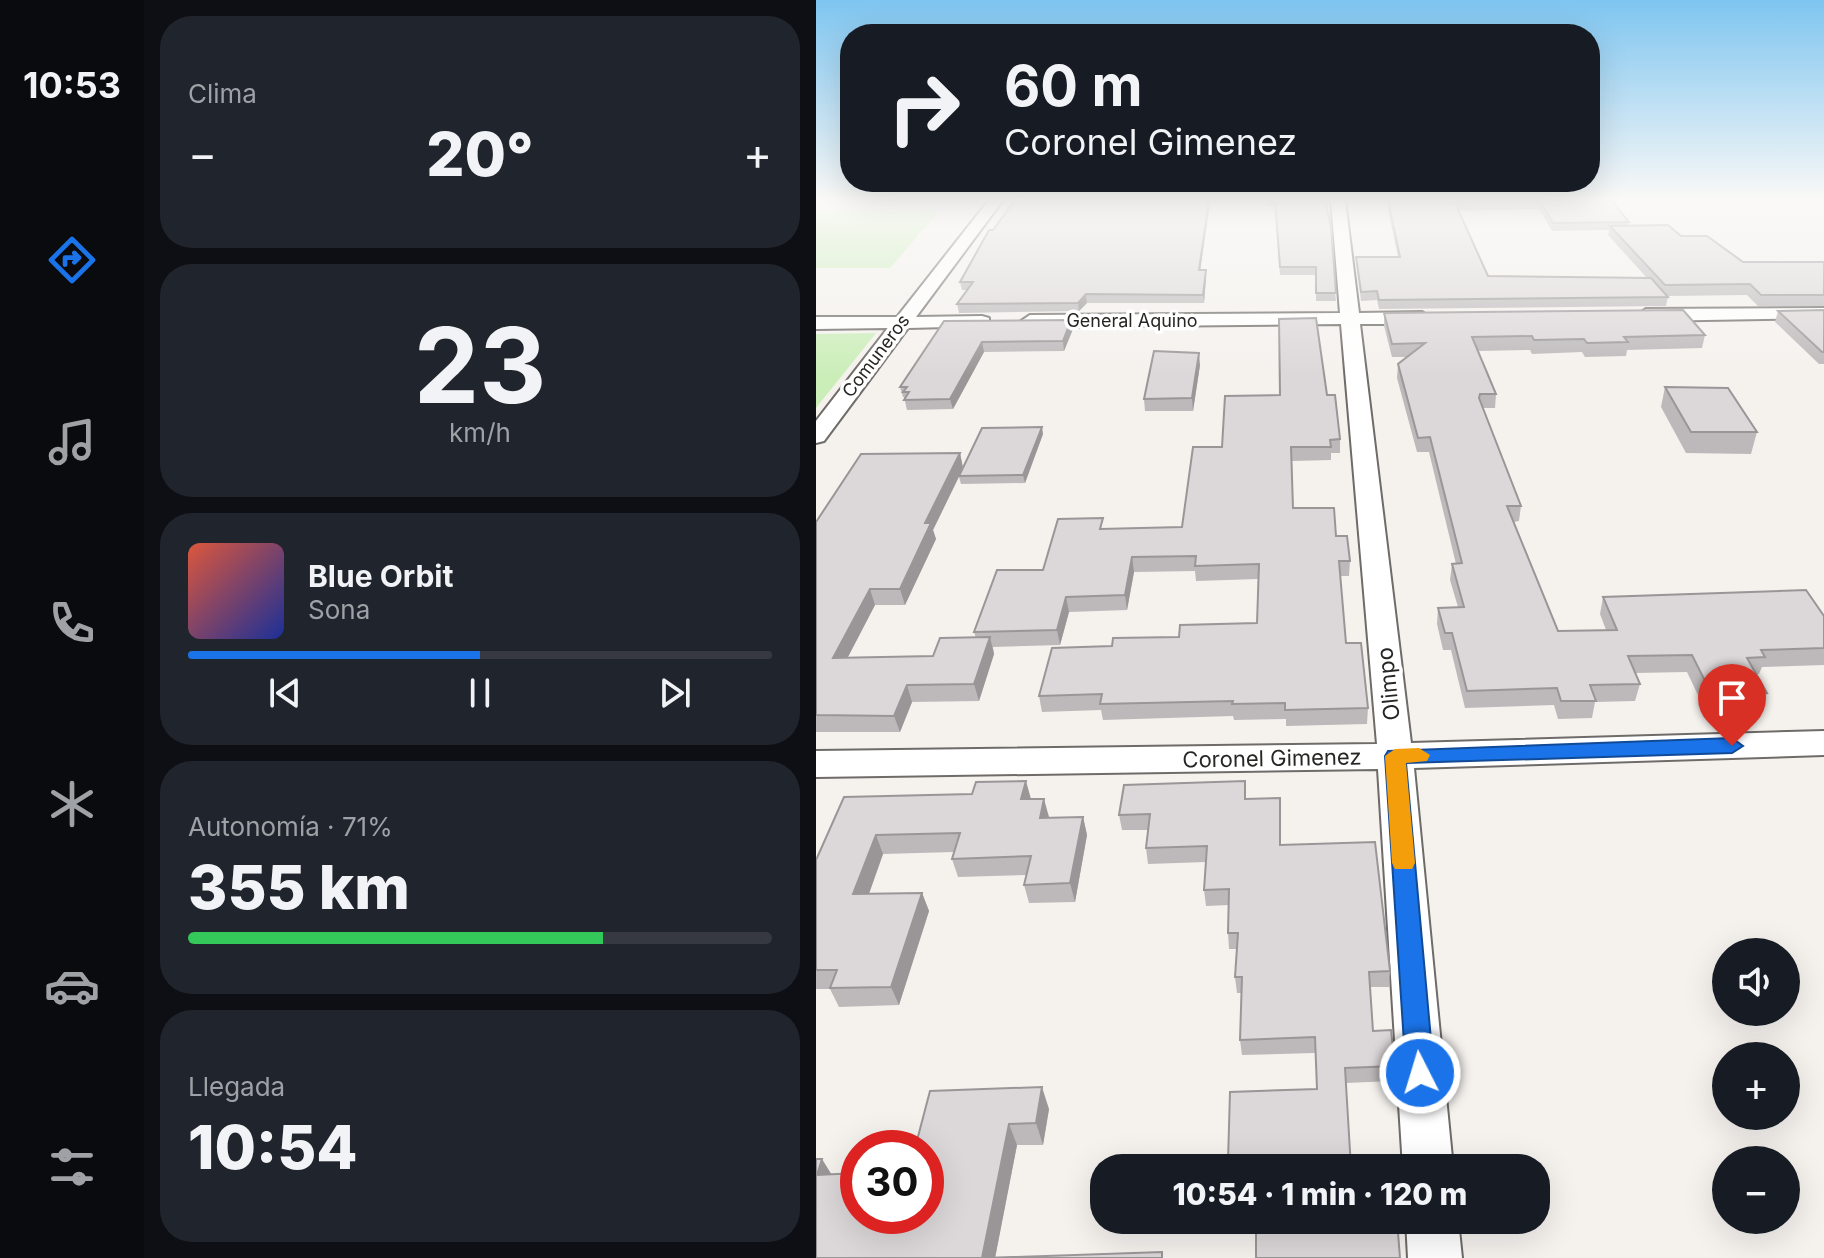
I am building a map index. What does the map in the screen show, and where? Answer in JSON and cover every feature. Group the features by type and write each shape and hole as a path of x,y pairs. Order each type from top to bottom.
{"street":[{"name":"Comuneros","path":"816,436 950,259"},
{"name":"Olimpo","path":"1345,259 1395,756 1427,1154"},
{"path":"1620,316 1824,313"},
{"name":"General Aquino","path":"816,323 1447,318"},
{"name":"Coronel Gimenez","path":"816,764 1395,756 1824,743"},
{"path":"1433,1234 1435,1258"}],"green space":[{"path":"816,259 898,259 890,268 816,268"},
{"path":"876,333 816,408 816,334"}],"building":[{"path":"973,259 1201,259 1199,270 1206,270 1203,295 1086,294 1078,303 957,304 973,282 960,282"},
{"path":"1279,259 1333,259 1336,293 1316,293 1316,267 1280,267"},
{"path":"1356,259 1480,259 1488,276 1651,278 1668,297 1379,300 1377,291 1361,292"},
{"path":"1640,259 1824,262 1824,295 1761,295 1750,284 1665,285"},
{"path":"1683,310 1705,335 1624,337 1628,342 1587,343 1584,339 1534,340 1532,336 1472,337 1496,394 1480,394 1479,398 1521,506 1507,506 1558,631 1617,630 1603,597 1806,590 1824,616 1824,648 1761,650 1765,657 1747,658 1767,693 1712,695 1692,655 1628,656 1640,684 1590,685 1596,701 1561,701 1557,688 1467,691 1452,633 1445,633 1438,608 1464,607 1452,564 1462,563 1430,437 1418,438 1398,364 1425,343 1392,344 1384,313"},
{"path":"1824,310 1824,352 1778,311"},
{"path":"1316,318 1327,395 1335,395 1340,439 1330,440 1331,447 1291,447 1293,508 1334,508 1336,536 1347,536 1350,561 1339,561 1346,643 1361,643 1368,708 1285,710 1285,703 1232,704 1233,701 1100,704 1102,694 1039,696 1052,648 1112,646 1113,638 1179,637 1180,625 1257,623 1259,564 1195,566 1196,556 1132,557 1125,595 1066,597 1057,630 974,632 997,570 1043,570 1058,519 1103,518 1100,529 1182,527 1193,447 1222,447 1225,396 1280,395 1279,319"},
{"path":"1071,320 1063,341 982,342 950,399 904,400 909,392 903,392 907,387 900,387 944,321"},
{"path":"1154,351 1199,353 1192,398 1144,399"},
{"path":"1665,387 1728,388 1757,432 1691,432"},
{"path":"1042,427 1023,475 959,476 982,428"},
{"path":"960,453 925,523 931,523 900,589 870,589 833,658 933,656 940,638 990,637 974,684 907,685 894,716 816,715 816,522 861,454"},
{"path":"1026,781 1021,799 1044,799 1040,818 1083,817 1070,883 1024,885 1031,856 952,859 960,833 876,835 853,894 922,893 891,987 830,988 837,970 816,970 816,860 844,797 972,794 976,782"},
{"path":"1245,781 1245,799 1280,798 1280,845 1375,842 1390,971 1369,972 1373,1031 1391,1030 1395,1066 1345,1068 1350,1154 1228,1154 1230,1092 1317,1089 1315,1037 1240,1040 1242,977 1235,977 1238,933 1228,933 1229,889 1204,890 1207,846 1146,848 1150,814 1119,815 1124,785"},
{"path":"1042,1087 1036,1123 1009,1124 982,1258 816,1258 816,1159 822,1159 817,1175 840,1174 840,1234 944,1234 944,1130 920,1130 930,1091"},
{"path":"1256,1234 1398,1234 1400,1258 1256,1258"},
{"path":"1162,1252 1162,1258 984,1258"}],"slow traffic":[{"path":"1404,863 1395,756 1419,755"}],"route":[{"path":"1420,1073 1395,756 1732,746"}]}
